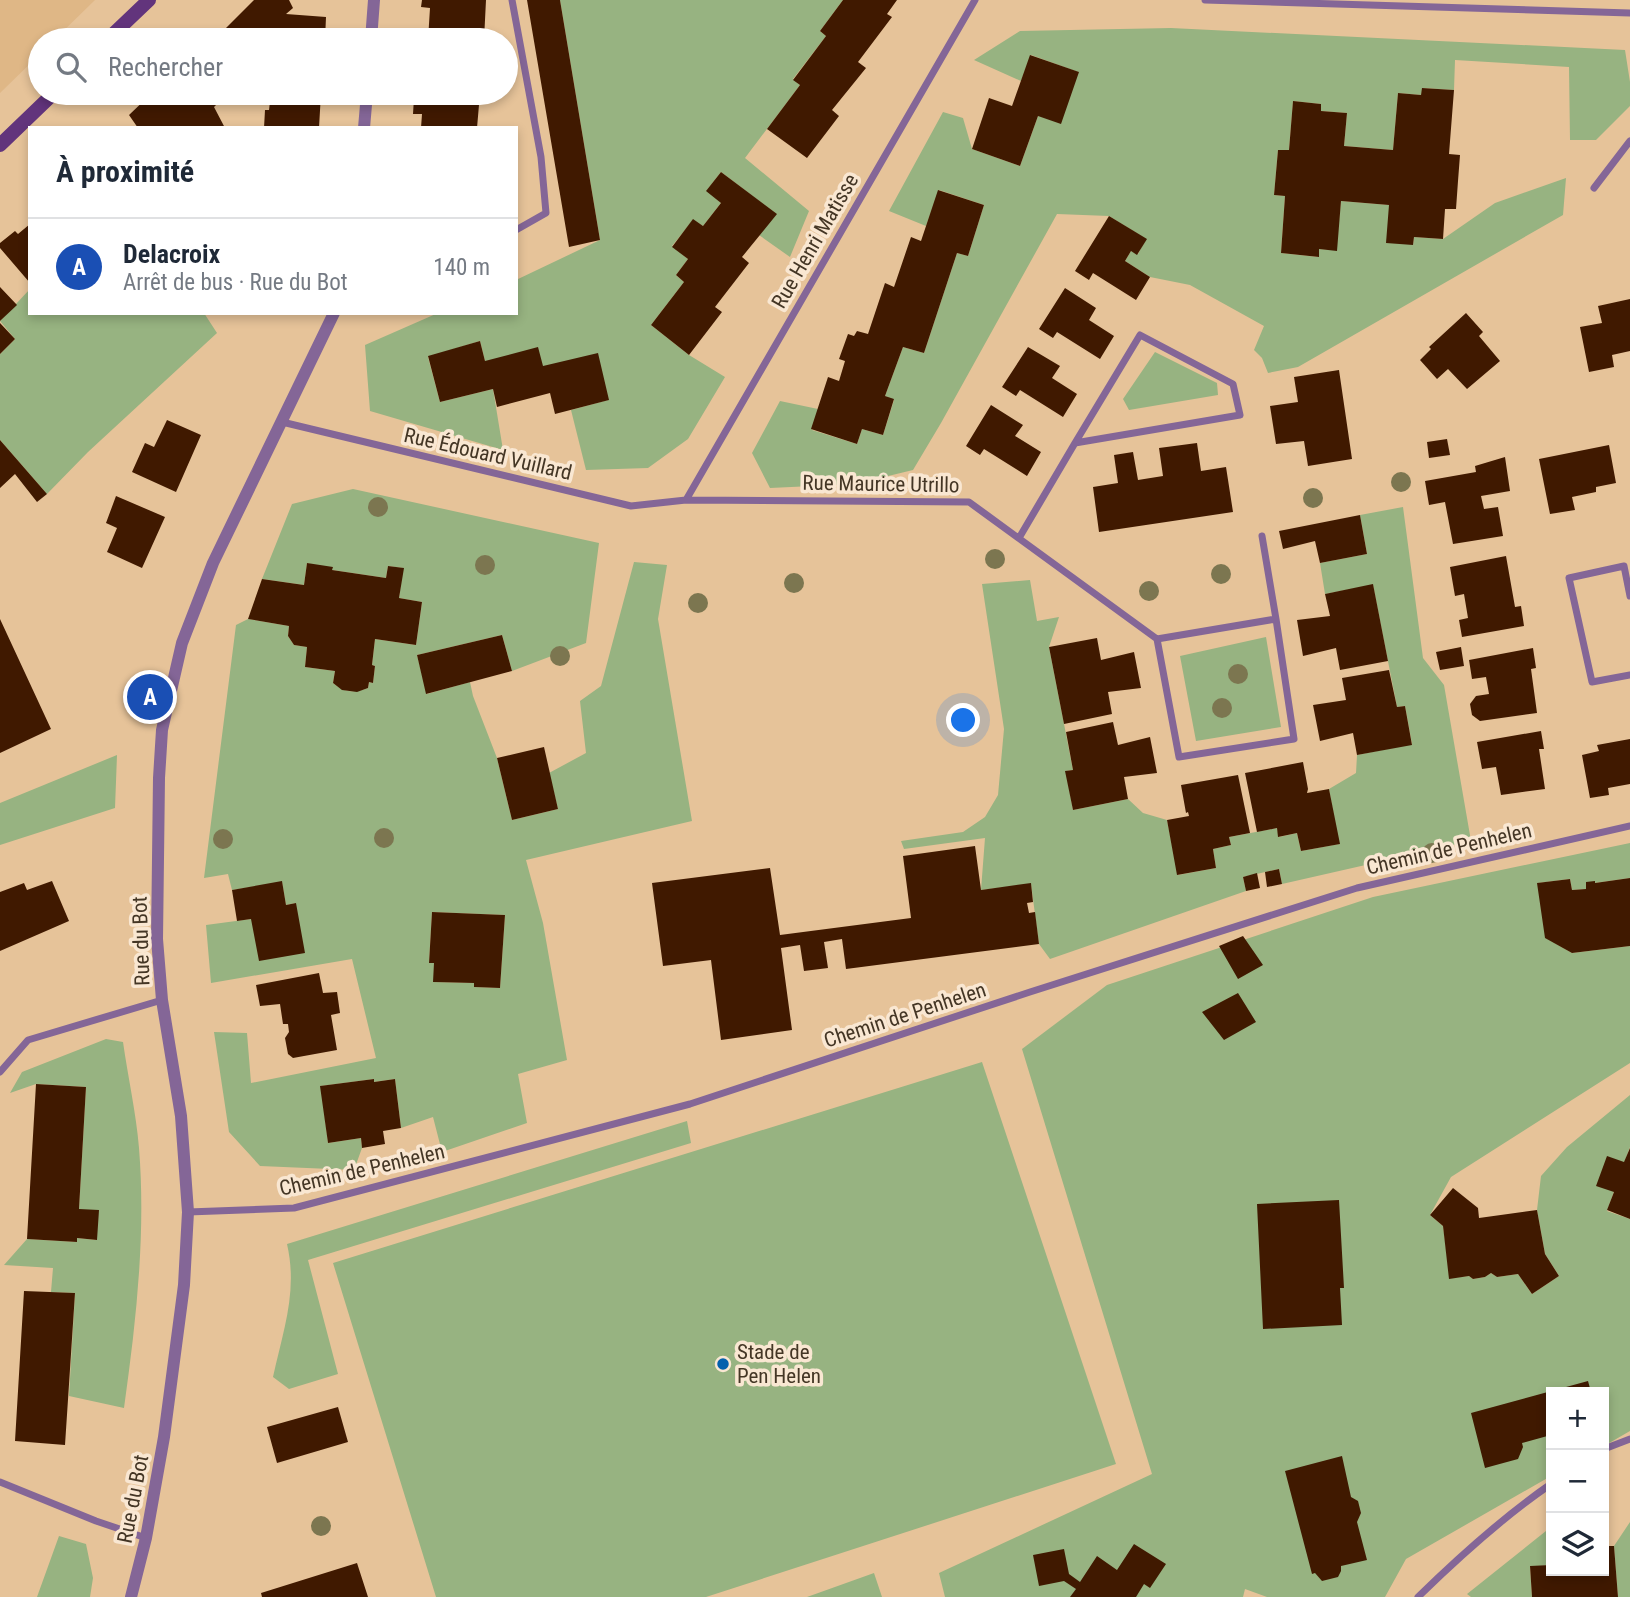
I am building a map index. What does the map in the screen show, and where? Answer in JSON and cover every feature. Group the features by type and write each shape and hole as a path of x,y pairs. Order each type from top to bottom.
{"main road":[{"path":"120,28 149,0"},
{"path":"0,145 42,105"}],"street":[{"path":"372,28 374,0"},
{"path":"512,0 517,28"},
{"name":"Rue Henri Matisse","path":"686,500 975,0"},
{"path":"1205,0 1630,13"},
{"path":"518,32 541,157 546,212 518,229"},
{"path":"364,126 366,105"},
{"path":"1594,188 1630,141"},
{"name":"Rue du Bot","path":"131,1597 146,1538 164,1437 183,1297 188,1212 181,1116 162,1000 157,939 162,730 182,643 213,563 333,315"},
{"path":"1019,538 1075,443 1140,335 1233,384 1240,415 1075,443"},
{"name":"Rue Édouard Vuillard","path":"282,422 631,506 686,500"},
{"name":"Rue Maurice Utrillo","path":"686,500 970,502 1157,639"},
{"path":"1262,536 1276,619 1294,739 1179,757 1157,639 1276,619"},
{"path":"1630,596 1624,566 1569,578 1592,682 1630,674"},
{"name":"Chemin de Penhelen","path":"188,1212 294,1208 690,1104 1357,888 1630,826"},
{"path":"0,1072 28,1040 162,1000"},
{"path":"1609,1448 1630,1439"},
{"path":"0,1482 146,1538"},
{"path":"1418,1597 1476,1543 1546,1487"}],"shaded area":[{"path":"0,0 95,0 66,28 28,28 28,66 0,93"}],"green space":[{"path":"560,0 843,0 820,31 826,36 793,79 800,85 745,158 809,211 790,257 759,235 776,214 721,172 707,190 721,203 703,226 693,220 672,246 688,259 676,275 684,282 651,325 689,355 725,377 688,439 648,468 586,470 571,410 608,400 543,366 485,361 480,341 428,357 440,402 493,389 503,450 370,411 365,345 433,315 518,315 518,279 600,240"},
{"path":"1171,28 1625,50 1630,82 1630,106 1596,140 1570,140 1569,67 1455,60 1454,90 1423,88 1421,95 1398,93 1393,150 1344,146 1347,113 1321,111 1321,104 1293,101 1289,150 1278,150 1274,195 1285,196 1281,253 1318,257 1319,249 1336,250 1341,201 1389,205 1413,245 1414,237 1443,239 1495,203 1566,178 1563,215 1298,367 1268,373 1262,358 1254,350 1264,326 1190,285 1150,277 1125,261 1131,251 1138,254 1146,239 1109,216 1057,214 913,470 855,484 770,488 752,453 780,401 818,409 812,430 857,444 862,429 883,435 894,400 885,396 903,347 924,353 957,253 968,256 984,205 939,190 926,226 889,211 943,112 963,118 972,149 1020,166 1038,116 1078,72 1031,55 1021,81 974,60 1020,31"},
{"path":"28,291 28,315 205,315 217,333 88,452 47,494 0,440 0,354 15,339 0,321"},
{"path":"1155,352 1217,383 1218,395 1129,410 1123,399"},
{"path":"353,489 599,543 586,643 512,671 502,635 417,655 427,694 470,682 497,758 512,820 558,809 549,773 586,753 580,701 601,686 634,562 667,565 658,619 692,821 526,860 543,923 567,1060 518,1074 527,1123 442,1152 433,1117 401,1128 395,1079 321,1086 328,1143 361,1138 362,1148 354,1170 260,1166 229,1132 214,1032 247,1033 251,1083 376,1058 352,959 211,983 206,925 251,919 296,903 286,905 282,882 232,890 228,874 204,878 236,625 248,619 289,626 288,636 294,645 307,647 305,667 335,671 333,683 350,691 368,688 369,682 373,683 375,639 416,645 422,602 399,598 403,568 388,566 386,578 332,570 307,563 304,585 262,579 292,504","holes":["432,912 505,915 500,988 474,987 474,983 434,982 434,963 429,963"]},
{"path":"1403,507 1423,658 1444,685 1471,841 1282,884 1279,869 1243,877 1246,891 1050,959 1039,944 1031,884 981,890 985,838 904,849 901,841 963,832 985,817 998,795 1004,729 982,584 1030,580 1037,621 1059,617 1049,647 1073,770 1066,771 1073,810 1128,799 1143,813 1167,820 1178,875 1216,868 1213,849 1231,845 1229,837 1277,828 1279,837 1297,833 1301,851 1339,844 1329,789 1356,773 1357,755 1412,744 1405,706 1397,707 1373,585 1325,594 1320,563 1367,554 1360,515"},
{"path":"1266,637 1281,727 1196,741 1180,656"},
{"path":"117,755 115,808 0,845 0,803"},
{"path":"1630,843 1630,878 1586,882 1586,889 1572,890 1570,879 1538,883 1546,938 1572,953 1630,946 1630,1063 1451,1177 1430,1215 1443,1226 1450,1278 1469,1276 1473,1279 1491,1273 1497,1277 1518,1274 1532,1294 1559,1276 1545,1254 1537,1210 1541,1176 1567,1147 1630,1095 1630,1147 1607,1211 1630,1219 1630,1431 1609,1443 1609,1387 1546,1387 1546,1479 1406,1559 1385,1597 1267,1597 1245,1589 1243,1597 945,1597 939,1573 1152,1474 1022,1049 1107,985 1373,897"},
{"path":"106,1039 123,1042 138,1135 141,1181 139,1278 124,1408 69,1396 75,1293 51,1292 53,1268 4,1265 27,1239 77,1242 77,1238 97,1240 79,1209 86,1087 36,1084 10,1093 22,1072"},
{"name":"Stade de Pen Helen","path":"982,1062 1116,1464 706,1597 436,1597 333,1263"},
{"path":"687,1121 691,1143 308,1260 338,1374 289,1389 273,1377 290,1295 287,1244"},
{"path":"1630,1522 1630,1597 1618,1597 1614,1546"},
{"path":"1546,1531 1546,1565 1530,1567 1532,1597 1471,1597 1467,1594"},
{"path":"59,1536 86,1544 93,1578 90,1597 37,1597"},
{"path":"874,1573 882,1597 807,1597"}],"building":[{"path":"254,0 289,0 293,8 286,14 326,17 326,28 226,28"},
{"path":"422,0 486,0 485,28 429,28 430,8 421,7"},
{"path":"527,0 560,0 600,240 569,247"},
{"path":"843,0 897,0 887,14 892,17 858,62 866,68 832,110 839,116 807,158 767,129 800,85 793,80 826,36 820,31"},
{"path":"1030,55 1079,72 1061,124 1038,116 1020,166 972,149 989,98 1012,106"},
{"path":"1422,88 1454,90 1449,154 1460,155 1456,209 1445,209 1443,239 1414,237 1413,245 1386,243 1389,205 1341,201 1337,251 1319,249 1319,257 1281,253 1285,196 1274,195 1278,150 1289,150 1293,101 1321,104 1321,111 1347,113 1344,146 1393,150 1398,93 1421,95"},
{"path":"139,105 216,105 214,107 224,126 137,126 129,115"},
{"path":"270,105 320,105 319,126 264,126 265,110 269,110"},
{"path":"414,105 479,105 477,126 421,126 422,114 413,114"},
{"path":"721,172 777,214 742,257 749,263 715,307 722,312 689,355 651,325 684,282 676,275 688,259 672,247 693,219 703,226 721,203 706,191"},
{"path":"938,190 984,205 968,256 957,253 924,353 903,347 885,396 894,399 883,435 862,429 857,444 811,429 828,377 839,381 845,361 839,359 848,334 854,336 857,331 868,334 885,283 894,287 911,237 921,241"},
{"path":"1109,216 1147,239 1137,255 1131,251 1125,261 1150,277 1136,300 1093,273 1089,280 1075,271"},
{"path":"28,226 28,281 0,248 0,243 15,231 18,234"},
{"path":"0,287 17,305 0,321"},
{"path":"1065,288 1096,308 1089,320 1114,336 1100,359 1057,332 1053,338 1039,329"},
{"path":"1630,299 1630,351 1612,355 1614,367 1589,372 1580,327 1602,323 1598,306"},
{"path":"1466,313 1483,332 1479,336 1500,361 1467,389 1448,369 1437,379 1420,360 1431,349 1429,347"},
{"path":"0,323 15,339 0,354"},
{"path":"480,341 485,361 538,347 543,366 598,353 609,400 555,414 550,393 497,407 493,389 440,402 428,356"},
{"path":"1028,347 1060,366 1052,378 1077,394 1063,417 1020,390 1016,396 1002,387"},
{"path":"1339,370 1352,459 1308,466 1304,441 1276,444 1270,406 1298,402 1294,377"},
{"path":"991,405 1023,425 1015,436 1041,452 1027,476 984,449 980,455 966,446"},
{"path":"167,420 201,435 176,492 132,472 145,443 154,447"},
{"path":"1447,439 1450,455 1429,458 1427,442"},
{"path":"0,440 47,494 37,502 15,474 0,488"},
{"path":"1197,443 1201,471 1226,467 1233,512 1099,532 1093,487 1118,483 1114,455 1133,452 1138,480 1163,476 1159,448"},
{"path":"1609,445 1616,483 1596,487 1596,492 1572,497 1575,510 1550,514 1539,459"},
{"path":"1505,457 1510,491 1481,496 1484,509 1498,507 1503,536 1453,544 1445,502 1429,505 1425,481 1476,472 1475,466"},
{"path":"116,496 165,517 142,568 107,552 117,528 106,523"},
{"path":"1360,515 1367,554 1320,563 1315,541 1283,549 1279,531"},
{"path":"1506,556 1515,607 1521,606 1524,626 1462,637 1459,620 1468,618 1464,594 1455,596 1450,567"},
{"path":"307,563 333,567 332,570 386,578 388,566 404,568 399,598 422,602 416,645 375,639 373,683 369,682 368,688 357,692 342,690 333,683 335,671 305,667 307,647 294,645 288,636 289,626 248,619 262,579 304,585"},
{"path":"1373,584 1388,661 1340,670 1336,648 1303,656 1297,620 1330,616 1325,594"},
{"path":"0,619 51,729 0,753"},
{"path":"502,635 512,671 426,694 417,655"},
{"path":"1097,638 1101,660 1134,652 1141,688 1108,692 1112,714 1064,724 1049,647"},
{"path":"1461,647 1464,666 1440,670 1436,652"},
{"path":"1533,648 1536,668 1531,669 1537,713 1480,721 1472,715 1470,704 1476,696 1489,694 1486,677 1472,679 1469,660"},
{"path":"1389,670 1397,707 1405,706 1412,745 1357,755 1353,733 1320,741 1313,705 1346,700 1342,678"},
{"path":"1113,722 1118,745 1150,737 1157,773 1124,777 1128,799 1073,810 1065,771 1073,770 1066,732"},
{"path":"1541,731 1544,749 1539,749 1545,789 1501,795 1496,767 1482,769 1477,742"},
{"path":"1630,739 1630,784 1608,788 1609,795 1590,798 1582,755 1599,751 1597,745"},
{"path":"544,747 558,809 512,820 497,758"},
{"path":"1303,762 1307,793 1329,789 1340,844 1301,851 1297,833 1278,837 1277,828 1257,832 1245,773"},
{"path":"1238,775 1250,833 1229,837 1231,845 1213,849 1216,868 1177,875 1167,820 1189,816 1188,812 1186,813 1181,785"},
{"path":"975,846 981,890 1031,883 1033,902 1027,903 1029,913 1035,912 1039,944 846,969 842,939 824,942 828,968 804,971 800,945 781,948 792,1030 721,1040 711,960 663,966 652,883 770,868 780,935 911,918 903,856"},
{"path":"1279,869 1282,884 1267,887 1265,872"},
{"path":"1257,873 1260,888 1246,891 1243,877"},
{"path":"1630,878 1630,946 1572,953 1545,938 1537,883 1570,879 1572,890 1586,889 1586,882"},
{"path":"52,881 69,921 0,951 0,892 24,883 27,890"},
{"path":"282,881 286,905 296,903 305,953 259,961 251,919 237,921 232,890"},
{"path":"432,912 505,915 500,988 474,987 474,983 433,982 434,963 429,963"},
{"path":"1243,936 1263,965 1238,979 1219,946"},
{"path":"319,973 323,993 337,992 340,1013 331,1015 337,1050 293,1058 288,1054 285,1038 289,1032 288,1024 283,1024 280,1004 260,1006 256,985"},
{"path":"1238,993 1256,1022 1224,1040 1202,1012"},
{"path":"374,1079 374,1082 395,1079 401,1128 383,1131 385,1144 362,1148 361,1138 328,1143 320,1086"},
{"path":"36,1084 86,1087 79,1209 99,1210 97,1240 77,1238 77,1242 27,1239"},
{"path":"1630,1148 1630,1219 1607,1210 1614,1192 1596,1186 1607,1156 1624,1162"},
{"path":"1453,1188 1478,1208 1479,1218 1537,1210 1545,1254 1559,1276 1532,1294 1518,1274 1497,1277 1491,1273 1473,1279 1469,1276 1449,1279 1443,1226 1430,1215"},
{"path":"1339,1200 1344,1288 1340,1288 1342,1325 1263,1329 1257,1204"},
{"path":"24,1291 75,1293 65,1445 15,1441"},
{"path":"1588,1381 1590,1387 1566,1387"},
{"path":"1546,1392 1546,1436 1522,1443 1518,1459 1485,1468 1471,1413"},
{"path":"338,1407 348,1442 277,1463 267,1427"},
{"path":"1342,1456 1351,1497 1358,1501 1361,1513 1357,1522 1367,1560 1341,1566 1338,1577 1322,1581 1315,1573 1312,1574 1285,1471"},
{"path":"1134,1544 1166,1564 1150,1588 1144,1584 1136,1597 1070,1597 1076,1589 1064,1581 1039,1586 1033,1555 1064,1549 1069,1574 1080,1582 1097,1556 1117,1570"},
{"path":"1609,1546 1614,1546 1618,1597 1532,1597 1530,1566 1546,1565 1546,1576 1609,1576"},
{"path":"357,1563 368,1597 262,1597 261,1593"}],"place":[{"name":"Delacroix","path":"150,697"},
{"name":"Stade de Pen Helen","path":"723,1364"}]}
